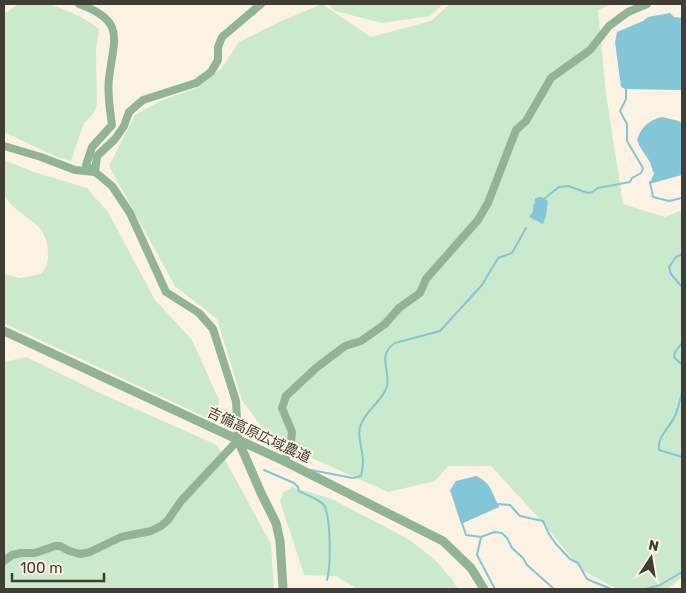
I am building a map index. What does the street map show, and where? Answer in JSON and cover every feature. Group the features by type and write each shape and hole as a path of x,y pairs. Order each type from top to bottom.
{"street":[{"path":"79,4 94,9 106,17 112,26 115,44 109,81 112,125 92,147 86,165 112,186 130,213 166,292 199,313 213,329 236,401 238,440 276,523 280,541 283,589"},
{"path":"95,172 97,156 115,140 124,126 129,112 143,100 196,83 211,72 218,60 218,47 222,37 261,4"},
{"path":"284,461 290,450 292,432 282,408 286,396 316,368 345,346 361,341 385,324 399,308 420,293 426,279 478,220 488,203 516,130 526,121 551,78 590,50 609,26 628,12 647,4"},
{"path":"4,146 75,170 95,172"},
{"name":"吉備高原広域農道","path":"4,331 284,461 443,541 471,568 484,589"},
{"path":"4,561 12,555 35,553 56,546 80,554 90,552 122,537 151,531 161,526 168,520 181,501 238,440"}],"green space":[{"path":"19,4 43,4 58,7 82,18 99,30 96,49 97,105 93,114 84,123 71,161 57,157 4,132 4,14"},
{"path":"322,4 371,37 431,21 450,4 612,4 598,10 606,94 623,204 665,217 682,210 682,577 668,589 617,589 582,570 538,517 491,466 448,466 435,481 388,492 314,459 261,426 242,400 217,319 175,286 109,166 135,115 160,101 196,88 221,69 239,42 279,22"},
{"path":"329,4 443,4 430,16 382,23 335,11"},
{"path":"4,160 34,172 87,188 108,212 155,300 192,340 219,400 218,421 207,418 4,323 4,274 20,278 41,274 47,264 48,253 47,241 43,233 31,220 10,203 5,195 3,183"},
{"path":"26,357 102,394 217,445 271,544 274,589 4,589 4,362"},
{"path":"292,487 332,499 408,539 433,558 458,589 358,589 336,576 304,575 280,501 283,493"}],"water":[{"path":"670,13 674,17 682,18 682,90 625,89 621,87 615,42 617,32 648,17"},
{"path":"662,117 681,123 682,175 649,184 654,174 650,162 637,140 646,125"},
{"path":"538,197 548,201 543,224 529,217 533,212 535,199"},
{"path":"476,476 488,485 499,507 461,524 450,490 456,481"}],"waterway":[{"path":"544,199 559,187 568,186 588,193 598,188 630,182 632,178 641,173 643,168 627,141 627,124 620,111 626,99 626,87"},
{"path":"650,182 653,197 669,201 682,198"},
{"path":"311,470 353,478 361,476 363,461 359,435 360,427 365,417 386,389 388,377 385,359 389,348 395,343 440,331 482,285 498,258 512,253 526,228"},
{"path":"682,254 676,257 669,267 671,274 682,287"},
{"path":"682,343 675,352 674,357 682,365"},
{"path":"682,377 682,386"},
{"path":"682,392 675,416 662,436 659,445 659,450 682,457"},
{"path":"264,470 294,483 299,491 324,505 328,520 330,542 327,580"},
{"path":"497,504 510,505 520,516 543,521 556,544 570,559 578,563 587,579 611,589"},
{"path":"462,523 466,535 481,537 477,555 495,589"},
{"path":"481,537 494,532 502,533 527,565 554,589"},
{"path":"646,589 660,585 682,572"}]}
